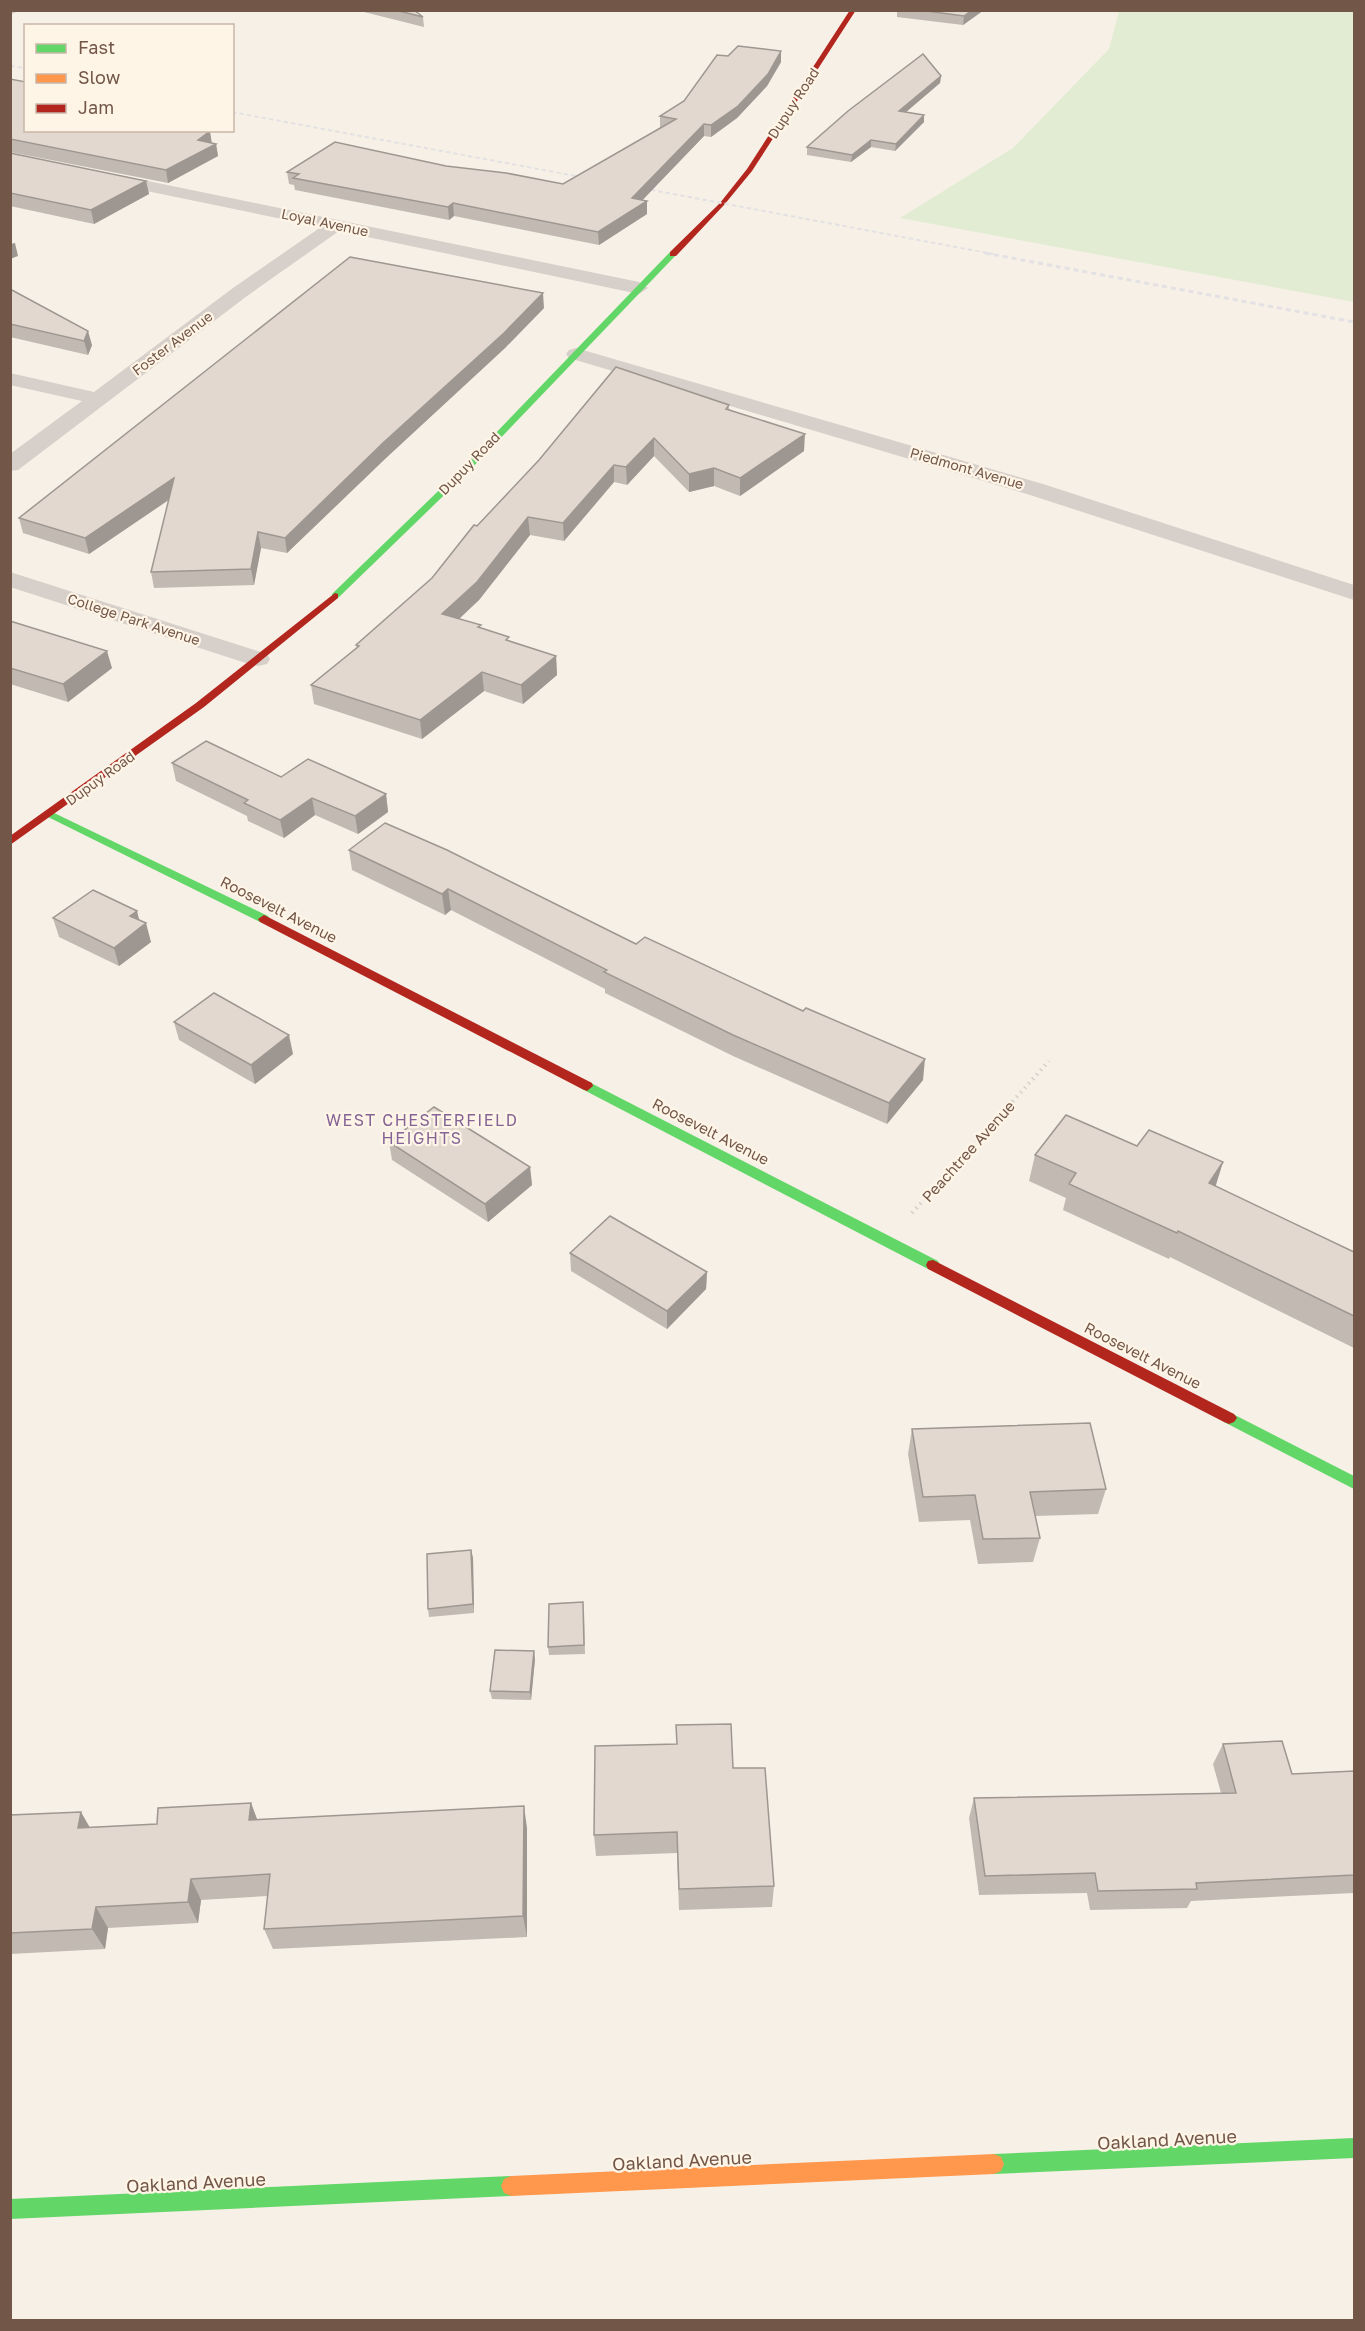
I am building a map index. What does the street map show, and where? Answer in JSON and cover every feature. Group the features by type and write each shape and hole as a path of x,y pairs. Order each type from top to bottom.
{"street":[{"name":"Dupuy Road","path":"10,842 171,727 258,659 379,555 722,204 750,170 853,10"},
{"name":"Loyal Avenue","path":"83,172 639,288"},
{"name":"Foster Avenue","path":"10,465 240,292 336,225"},
{"name":"Piedmont Avenue","path":"576,354 1035,489 1354,593"},
{"path":"10,379 99,399"},
{"name":"College Park Avenue","path":"10,579 258,659"},
{"name":"Roosevelt Avenue","path":"50,814 300,937 1354,1483"},
{"name":"Oakland Avenue","path":"10,2209 1354,2148"}],"path":[{"name":"Peachtree Avenue","path":"887,1241 1049,1060"}],"green space":[{"path":"1119,11 1354,11 1354,302 900,218 1013,148 1109,49"}],"building":[{"path":"395,10 414,10 423,17"},
{"path":"919,10 972,10 964,16"},
{"path":"738,46 781,51 768,74 738,106 711,125 704,124 632,198 647,201 598,232 453,203 448,207 293,178 299,174 287,172 335,142 446,166 506,173 563,184 676,119 660,116 684,101 717,55 728,56"},
{"path":"923,54 941,76 899,111 924,115 896,144 871,140 852,155 807,147 848,111"},
{"path":"10,79 24,82 24,132 209,132 198,140 216,144 166,170 10,139"},
{"path":"10,153 146,181 91,210 10,193"},
{"path":"350,257 543,293 504,333 384,442 285,538 258,532 251,569 151,572 174,478 85,538 19,518"},
{"path":"10,289 88,331 84,341 10,324"},
{"path":"616,367 729,405 726,409 805,434 740,478 714,468 689,474 654,438 626,467 614,465 563,523 528,517 477,582 442,614 481,625 478,627 509,637 506,640 556,656 521,685 482,672 420,720 311,685 359,646 356,645 432,578 474,525 477,526 539,460"},
{"path":"10,621 107,651 63,684 10,668"},
{"path":"206,741 281,777 308,759 386,794 355,816 312,798 280,820 244,803 248,800 172,763"},
{"path":"385,823 447,850 636,944 645,937 803,1011 806,1008 925,1059 889,1103 733,1035 604,972 607,970 448,889 442,894 349,850"},
{"path":"93,890 137,911 130,916 146,923 114,948 53,918"},
{"path":"214,993 289,1035 251,1065 174,1022"},
{"path":"434,1107 530,1167 485,1204 389,1142"},
{"path":"1066,1115 1137,1146 1149,1130 1223,1162 1209,1183 1354,1252 1354,1316 1178,1231 1177,1233 1069,1184 1076,1173 1035,1155"},
{"path":"610,1216 707,1272 667,1311 570,1253"},
{"path":"1090,1423 1106,1489 1030,1492 1040,1538 983,1539 975,1495 923,1497 912,1429"},
{"path":"471,1550 473,1604 428,1609 427,1554"},
{"path":"583,1602 584,1645 548,1647 549,1604"},
{"path":"495,1650 534,1651 530,1692 490,1691"},
{"path":"731,1724 733,1768 765,1768 774,1886 679,1889 677,1832 594,1835 595,1746 677,1744 676,1725"},
{"path":"1282,1741 1292,1774 1354,1771 1354,1875 1196,1883 1197,1889 1098,1891 1095,1873 985,1876 974,1798 1236,1793 1223,1744"},
{"path":"251,1803 249,1820 524,1806 523,1916 264,1929 270,1874 191,1879 188,1902 96,1907 92,1929 10,1933 10,1815 81,1812 78,1828 157,1824 158,1808"}],"railway":[{"path":"10,66 24,68"},
{"path":"234,112 592,179"},
{"path":"636,187 993,254"},
{"path":"985,253 1354,322"}],"traffic: fast":[{"path":"335,596 466,469 673,254"},
{"path":"50,814 264,919"},
{"path":"587,1086 933,1265"},
{"path":"1229,1418 1354,1483"},
{"path":"994,2164 1354,2148"},
{"path":"10,2209 511,2186"}],"traffic: slow":[{"path":"511,2186 994,2164"}],"traffic: jam":[{"path":"673,254 722,204 750,170 853,10"},
{"path":"10,842 200,705 335,596"},
{"path":"264,919 587,1086"},
{"path":"933,1265 1229,1418"}],"district":[{"name":"WEST CHESTERFIELD HEIGHTS","path":"422,1129"}]}
